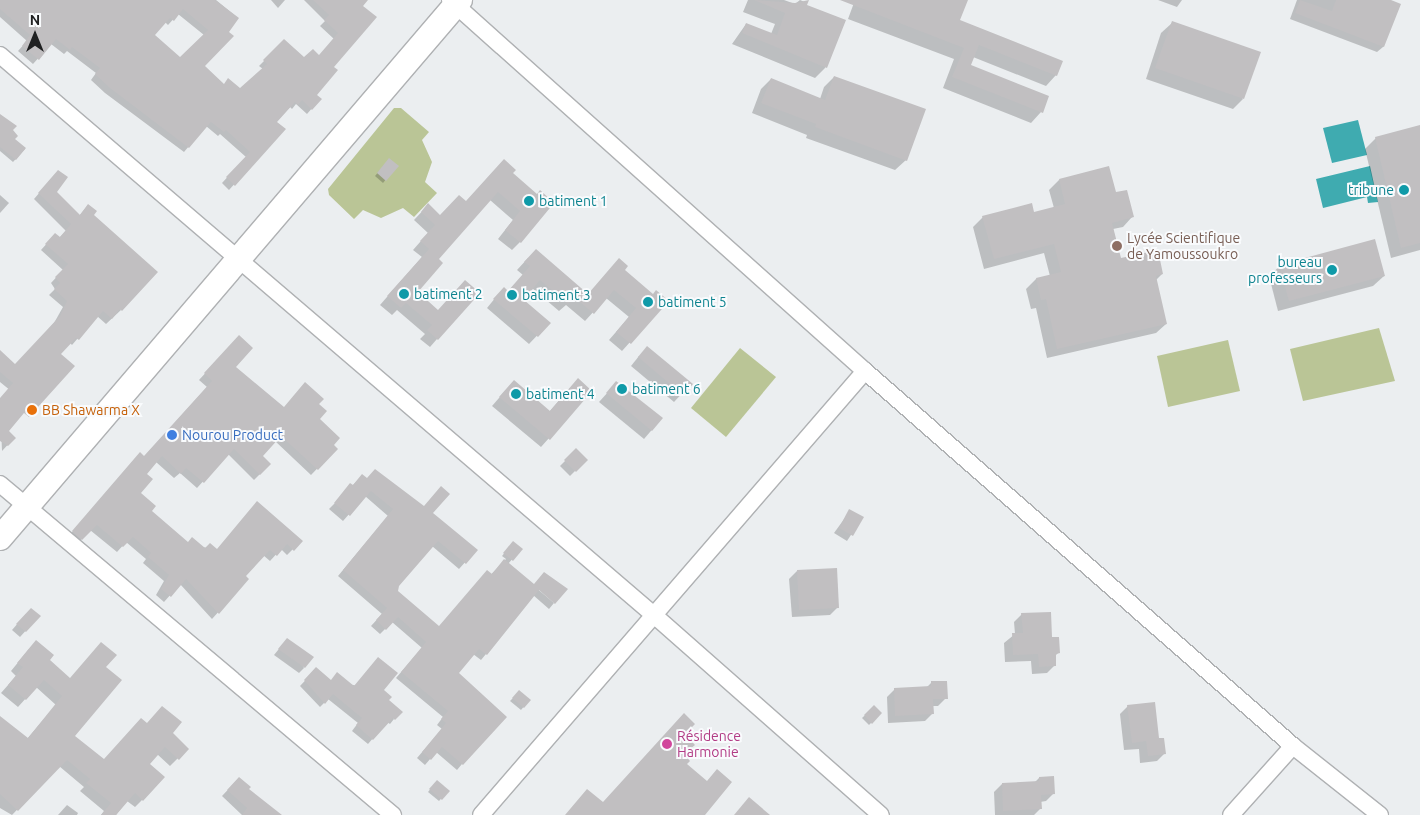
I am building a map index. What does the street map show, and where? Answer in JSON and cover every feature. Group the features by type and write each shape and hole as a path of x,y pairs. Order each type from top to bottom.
{"street":[{"path":"0,538 241,259 455,1 865,371 1293,746 1380,815"},
{"path":"0,55 241,259 655,616 880,815"},
{"path":"481,815 865,371"},
{"path":"0,484 393,815"},
{"path":"1231,815 1293,746"}],"green space":[{"path":"394,108 401,108 429,132 422,140 432,162 425,182 437,193 414,217 403,208 381,218 363,210 354,219 329,195 328,189"},
{"path":"1379,328 1395,381 1303,401 1290,349"},
{"path":"1228,340 1240,391 1168,407 1157,356"},
{"path":"740,348 776,377 726,437 691,408"}],"water":[{"path":"1358,120 1367,155 1332,163 1323,128"},
{"path":"1370,166 1378,202 1368,203 1367,197 1323,208 1316,179"}],"building":[{"path":"0,0 215,0 239,18 229,32 234,36 205,66 224,84 228,78 240,88 267,64 263,60 284,39 304,57 313,49 319,55 338,33 324,20 329,15 313,0 368,0 363,6 377,17 334,67 338,70 317,95 322,99 312,110 302,100 298,105 295,102 277,122 286,129 235,186 226,177 250,152 226,130 224,132 211,122 189,148 110,88 95,74 100,68 72,47 70,50 56,39 39,60 22,46 30,35 0,9","holes":["183,9 208,30 180,57 155,35 170,18 174,21"]},
{"path":"754,0 795,3 809,0 807,5 846,20 827,68 742,33 746,23 777,35 785,13"},
{"path":"840,0 968,0 960,20 1063,61 1057,76 979,45 971,65 1049,96 1043,113 952,77 964,48"},
{"path":"1300,0 1332,11 1336,0 1391,0 1401,4 1384,47 1295,13"},
{"path":"1172,21 1261,52 1244,99 1155,68"},
{"path":"834,76 926,109 907,161 815,127 816,124 761,103 771,78 825,100"},
{"path":"0,114 17,126 13,130 18,136 15,139 26,148 16,160 0,147"},
{"name":"tribune","path":"1420,125 1420,243 1401,248 1375,137"},
{"path":"389,158 399,166 386,181 377,173"},
{"path":"504,159 516,170 513,173 537,194 540,190 554,203 521,243 505,230 520,211 498,192 439,259 443,263 418,292 438,310 465,280 480,293 438,340 427,330 432,325 406,303 401,308 387,296 429,249 420,241 435,225 421,212 428,203 440,215 459,195 466,201"},
{"path":"1109,166 1116,192 1127,190 1134,217 1112,223 1121,258 1158,250 1163,274 1156,276 1167,324 1057,349 1046,299 1041,300 1036,278 1061,272 1054,244 994,259 982,216 1032,203 1034,212 1065,204 1059,179"},
{"path":"58,170 68,177 57,192 80,215 88,204 97,211 94,215 158,272 122,311 120,309 112,319 103,311 79,340 76,338 61,354 75,366 29,417 24,413 9,431 16,438 8,446 0,441 0,398 13,383 0,372 0,350 15,364 60,316 67,301 54,289 60,283 55,277 68,264 45,244 55,233 60,237 71,224 38,193"},
{"name":"bureau professeurs","path":"1375,239 1385,276 1289,301 1279,265"},
{"path":"536,249 588,294 619,258 628,266 625,270 653,294 656,290 669,301 631,344 616,332 636,308 614,290 594,314 574,297 568,304 540,280 524,300 551,323 538,337 493,299 504,287 508,291 530,266 524,262"},
{"path":"239,335 253,348 236,367 284,407 305,382 324,399 319,404 327,411 320,419 340,438 334,445 338,449 318,470 281,436 263,456 271,464 260,475 234,449 204,483 186,468 181,474 162,456 147,474 153,479 141,493 156,506 152,511 188,542 192,537 205,548 210,543 217,549 257,501 303,541 294,551 287,544 277,556 270,550 246,576 249,579 219,614 186,579 171,597 161,589 169,575 148,557 151,553 133,537 123,547 97,525 82,540 72,531 140,452 144,456 212,381 204,373"},
{"path":"647,346 693,384 683,395 638,357"},
{"name":"batiment 4","path":"578,378 592,391 550,440 499,397 514,380 550,411"},
{"path":"616,381 663,418 652,431 606,393"},
{"path":"576,448 588,460 576,472 564,460"},
{"path":"375,469 424,506 441,486 450,494 433,513 478,550 466,564 438,541 399,586 398,591 439,626 487,570 492,574 504,559 534,584 544,572 568,589 555,604 539,590 487,655 479,649 459,673 507,717 463,765 442,747 431,760 422,752 446,723 441,719 448,711 401,672 426,642 398,617 386,630 376,620 387,608 343,570 393,509 371,491 350,516 334,503 350,483 353,485 362,474 367,478"},
{"path":"849,509 864,517 853,536 839,528"},
{"path":"513,541 523,549 513,561 503,553"},
{"path":"837,568 839,608 799,610 797,570"},
{"path":"31,608 41,616 26,632 16,624"},
{"path":"1051,612 1052,637 1059,637 1060,653 1056,654 1056,666 1039,667 1038,654 1013,655 1012,633 1023,633 1021,613"},
{"path":"287,638 314,657 305,668 278,649"},
{"path":"36,640 54,655 50,660 70,678 101,642 117,655 106,667 122,680 75,736 104,759 141,718 147,723 162,706 182,722 173,733 189,749 179,760 165,747 150,764 165,777 143,801 135,793 116,815 101,815 111,803 86,783 90,779 67,760 18,811 0,794 0,716 28,738 62,696 44,680 26,700 8,685 23,667 17,663"},
{"path":"378,657 398,673 384,690 392,697 389,700 403,712 395,720 393,718 373,740 356,725 362,718 333,694 325,704 304,680 316,667 331,680 337,672 354,686"},
{"path":"931,681 947,681 948,699 933,699 934,714 895,716 894,688 931,686"},
{"path":"519,690 531,700 524,708 512,698"},
{"path":"1155,702 1159,738 1164,738 1166,754 1148,756 1146,741 1132,743 1127,705"},
{"path":"874,705 882,713 872,724 864,715"},
{"path":"684,713 695,724 685,734 695,745 684,754 690,761 687,764 707,781 717,769 732,782 705,815 565,815 587,789 603,802"},
{"path":"1054,776 1055,794 1041,795 1042,809 1003,811 1002,783 1039,781 1039,777"},
{"path":"239,777 251,787 249,789 282,815 242,815 247,808 227,790"},
{"path":"437,780 450,791 442,800 429,789"},
{"path":"749,797 770,815 734,815"}],"place":[{"name":"tribune","path":"1404,190"},
{"name":"batiment 1","path":"529,201"},
{"name":"Lycée Scientifique de Yamoussoukro","path":"1117,246"},
{"name":"bureau professeurs","path":"1332,270"},
{"name":"batiment 2","path":"404,294"},
{"name":"batiment 3","path":"512,295"},
{"name":"batiment 5","path":"648,302"},
{"name":"batiment 6","path":"622,389"},
{"name":"batiment 4","path":"516,394"},
{"name":"BB Shawarma X","path":"32,410"},
{"name":"Nourou Product","path":"172,435"},
{"name":"Résidence Harmonie","path":"667,744"}]}
